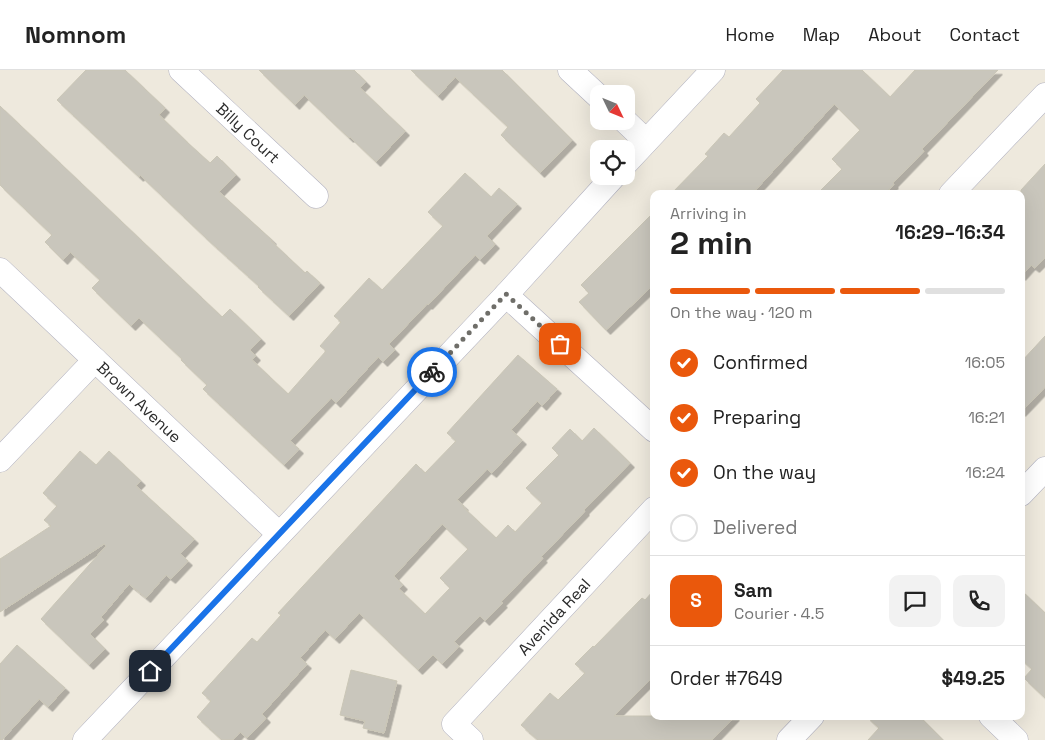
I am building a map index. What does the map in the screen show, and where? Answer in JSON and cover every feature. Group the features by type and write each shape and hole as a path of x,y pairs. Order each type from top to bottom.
{"street":[{"name":"Billy Court","path":"181,70 316,196"},
{"path":"570,70 590,89"},
{"path":"635,154 713,70"},
{"path":"955,190 1045,95"},
{"path":"634,130 646,142"},
{"path":"85,740 506,294 606,185"},
{"name":"Brown Avenue","path":"0,270 279,534"},
{"path":"506,294 650,426"},
{"path":"0,460 95,360"},
{"path":"1025,490 1045,469"},
{"name":"Avenida Real","path":"471,740 454,724 650,514"},
{"path":"789,740 808,720"},
{"path":"995,720 1016,740"}],"building":[{"path":"86,70 125,70 165,108 159,115 188,143 210,163 217,156 236,175 219,192 305,273 307,271 320,283 289,316 140,175 139,177 57,100"},
{"path":"259,70 354,70 366,82 360,88 405,131 376,162 304,95 295,105"},
{"path":"411,70 502,70 572,140 540,173 501,135 508,127 455,77 438,96"},
{"path":"783,70 862,70 890,97 915,70 998,70 922,149 924,151 889,190 821,190 842,169 832,159 860,130 834,104 756,190 675,190 708,156 705,154 724,133 729,137 760,103 756,99"},
{"path":"0,106 222,317 230,309 261,339 250,350 256,356 252,360 288,394 326,351 320,346 341,322 334,316 369,278 382,290 443,226 428,212 465,173 491,197 499,188 517,204 487,236 495,244 480,260 475,255 389,344 395,350 383,362 378,357 336,403 331,398 290,441 299,449 284,465 203,389 207,385 139,318 131,326 92,288 100,280 70,252 63,260 45,242 52,235 0,185"},
{"path":"1045,164 1045,258 1035,268 1031,265 1025,272 1025,190 1021,190"},
{"path":"650,216 650,288 606,330 579,302 589,293 581,285"},
{"path":"1045,336 1045,387 1025,408 1025,358"},
{"path":"518,355 557,389 542,406 537,401 511,430 522,440 492,473 487,469 457,500 496,538 508,525 515,532 542,503 526,488 559,455 552,448 570,429 582,441 594,428 630,463 541,557 543,558 501,602 503,603 485,621 480,616 454,642 459,646 442,664 433,655 418,670 359,613 335,639 325,630 300,658 307,664 262,714 266,718 247,738 240,732 233,740 222,740 197,717 211,701 202,693 252,638 257,642 281,615 278,613 416,464 425,473 456,441 447,433","holes":["442,524 468,549 440,578 450,588 425,614 399,589 403,585 394,576"]},
{"path":"80,451 96,465 109,451 141,481 136,486 194,539 180,554 188,561 171,579 166,575 146,598 129,584 101,617 104,620 90,634 105,649 89,665 41,619 106,546 104,544 0,612 0,559 51,526 44,520 57,506 43,493"},
{"path":"650,594 650,680 614,716 650,716 650,720 731,720 712,740 538,740 521,725 550,693 558,700 585,673 575,664 642,598 645,600"},
{"path":"1025,594 1045,613 1045,698 1025,679 1032,669 1025,663"},
{"path":"17,645 65,688 48,707 39,699 0,740 0,664"},
{"path":"351,670 397,681 384,733 363,728 365,721 340,715"},
{"path":"870,720 923,720 943,740 868,740 879,728"}],"way so far":[{"path":"432,372 506,294 560,344"}],"route":[{"path":"150,671 432,372"}]}
